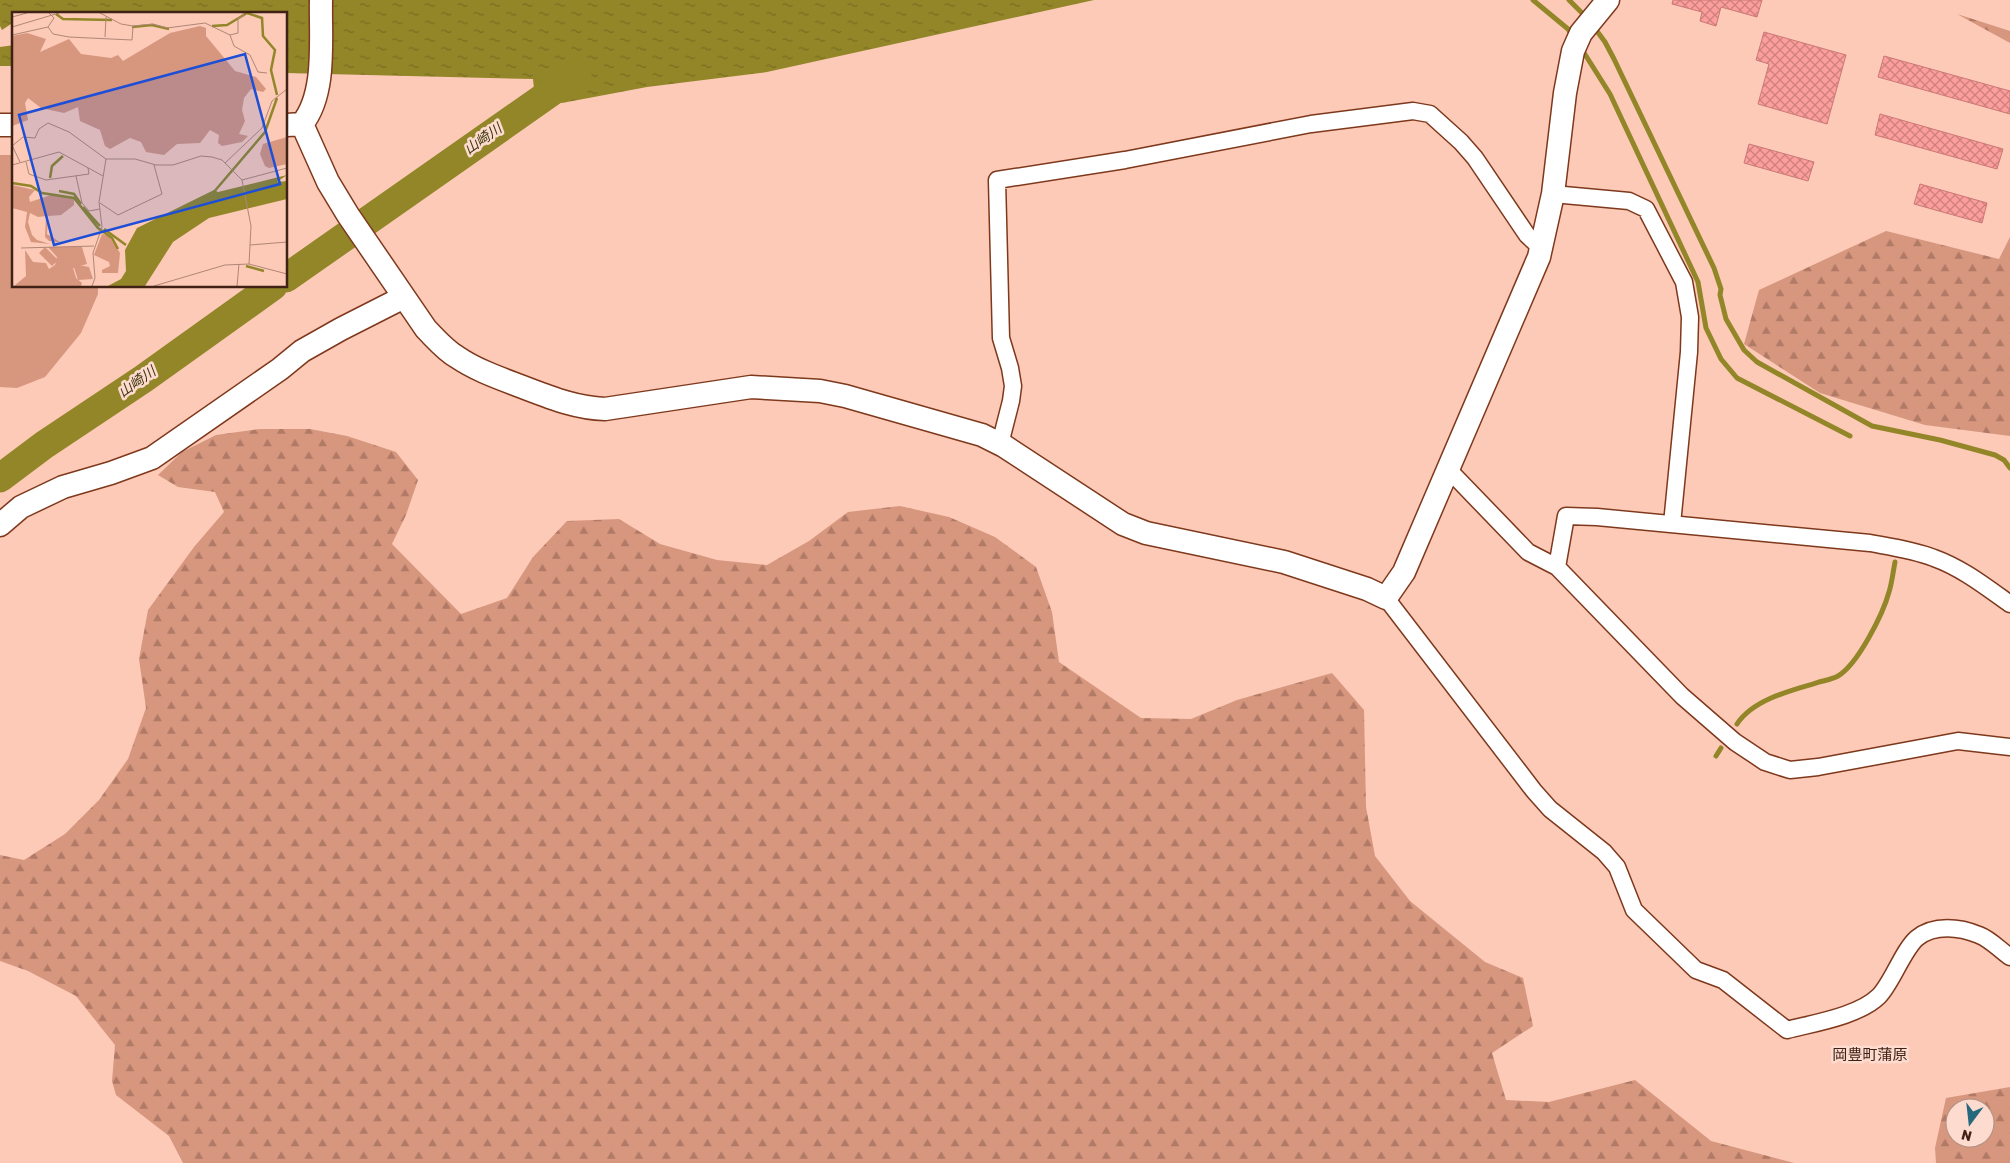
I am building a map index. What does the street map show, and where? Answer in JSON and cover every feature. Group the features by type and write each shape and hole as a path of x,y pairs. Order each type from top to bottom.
{"street":[{"path":"321,0 319,85 310,114 294,124 348,215 404,297 440,345 458,358 505,380 588,409 605,409 751,387 783,387 845,396 963,428 1000,444 1123,524 1138,530 1179,541 1284,562 1349,583 1386,598 1534,791 1550,809 1604,852 1617,867 1634,910 1696,970 1723,980 1787,1030 1842,1016 1857,1010 1879,996 1916,938 1934,929 1953,928 1980,935 2010,957"},
{"path":"1386,598 1404,572 1539,257 1553,194 1565,92 1583,33 1608,0"},
{"path":"1000,444 1013,386 1001,338 997,180 1125,160 1311,124 1413,111 1430,114 1461,142 1475,158 1527,235 1541,248"},
{"path":"1553,194 1629,201 1646,209 1684,282 1690,317 1689,352 1672,524"},
{"path":"0,525 21,507 63,487 111,473 152,458 280,370 302,351 404,297"},
{"path":"1447,468 1528,552 1557,566 1682,696 1735,742 1765,762 1790,770 1818,767 1958,741 2010,747"},
{"path":"1557,566 1566,516 1672,524 1870,543 1901,549 1935,558 1965,574 2010,604"}],"green space":[{"path":"1957,14 2010,31 2010,43"},
{"path":"0,155 12,155 12,288 98,288 98,294 81,333 45,377 17,388 0,387"},
{"path":"1886,231 1999,259 2010,237 2010,436 1925,425 1820,393 1744,344 1759,290"},
{"path":"260,429 310,429 347,436 396,452 418,480 406,515 392,544 461,614 507,598 533,557 567,521 619,519 660,544 717,560 767,565 809,541 848,512 900,506 949,517 995,537 1036,567 1052,612 1059,662 1141,718 1191,719 1237,700 1332,673 1364,710 1366,807 1375,856 1410,901 1485,962 1523,978 1533,1026 1492,1053 1506,1100 1549,1102 1635,1080 1711,1141 1794,1163 183,1163 169,1136 116,1095 112,1081 115,1045 76,996 28,971 0,961 0,855 24,860 65,834 99,800 128,759 146,708 139,659 148,610 194,547 224,512 215,492 178,487 158,475 182,452 216,435"},
{"path":"2010,1087 2010,1163 1936,1163 1935,1148 1945,1103 1945,1148 1995,1148 1995,1098 1946,1098"}],"water":[{"path":"0,0 1094,0 767,72 647,87 562,103 534,89 533,79 288,73 288,12 12,12 12,23 2,30 0,26"},
{"path":"12,45 12,66 0,66 0,47"}],"building":[{"path":"1673,0 1762,0 1757,17 1721,7 1716,26 1700,21 1702,12 1672,4"},
{"path":"1764,32 1846,55 1827,124 1758,104 1769,64 1756,60"},
{"path":"1884,56 2010,91 2010,114 1878,77"},
{"path":"1880,114 2003,149 1997,169 1875,135"},
{"path":"1749,144 1814,162 1808,181 1744,163"},
{"path":"1920,184 1987,203 1982,223 1914,204"}],"waterway":[{"path":"1533,0 1568,29 1572,35"},
{"path":"1569,0 1587,18"},
{"path":"1594,27 1614,59 1714,268 1721,289 1720,295 1726,319 1744,350 1757,362 1872,426 1940,440 1995,455 2004,460 2010,468"},
{"path":"1581,48 1610,94 1698,282 1706,328 1721,359 1737,378 1850,436"},
{"name":"山崎川","path":"288,277 577,74"},
{"name":"山崎川","path":"0,478 44,445 143,379 270,288"},
{"path":"1737,724 1752,709 1771,698 1838,676 1846,670 1869,638 1881,613 1890,589 1895,562"},
{"path":"1716,756 1721,748"}],"district":[{"name":"岡豊町蒲原","path":"1870,1055"}]}
